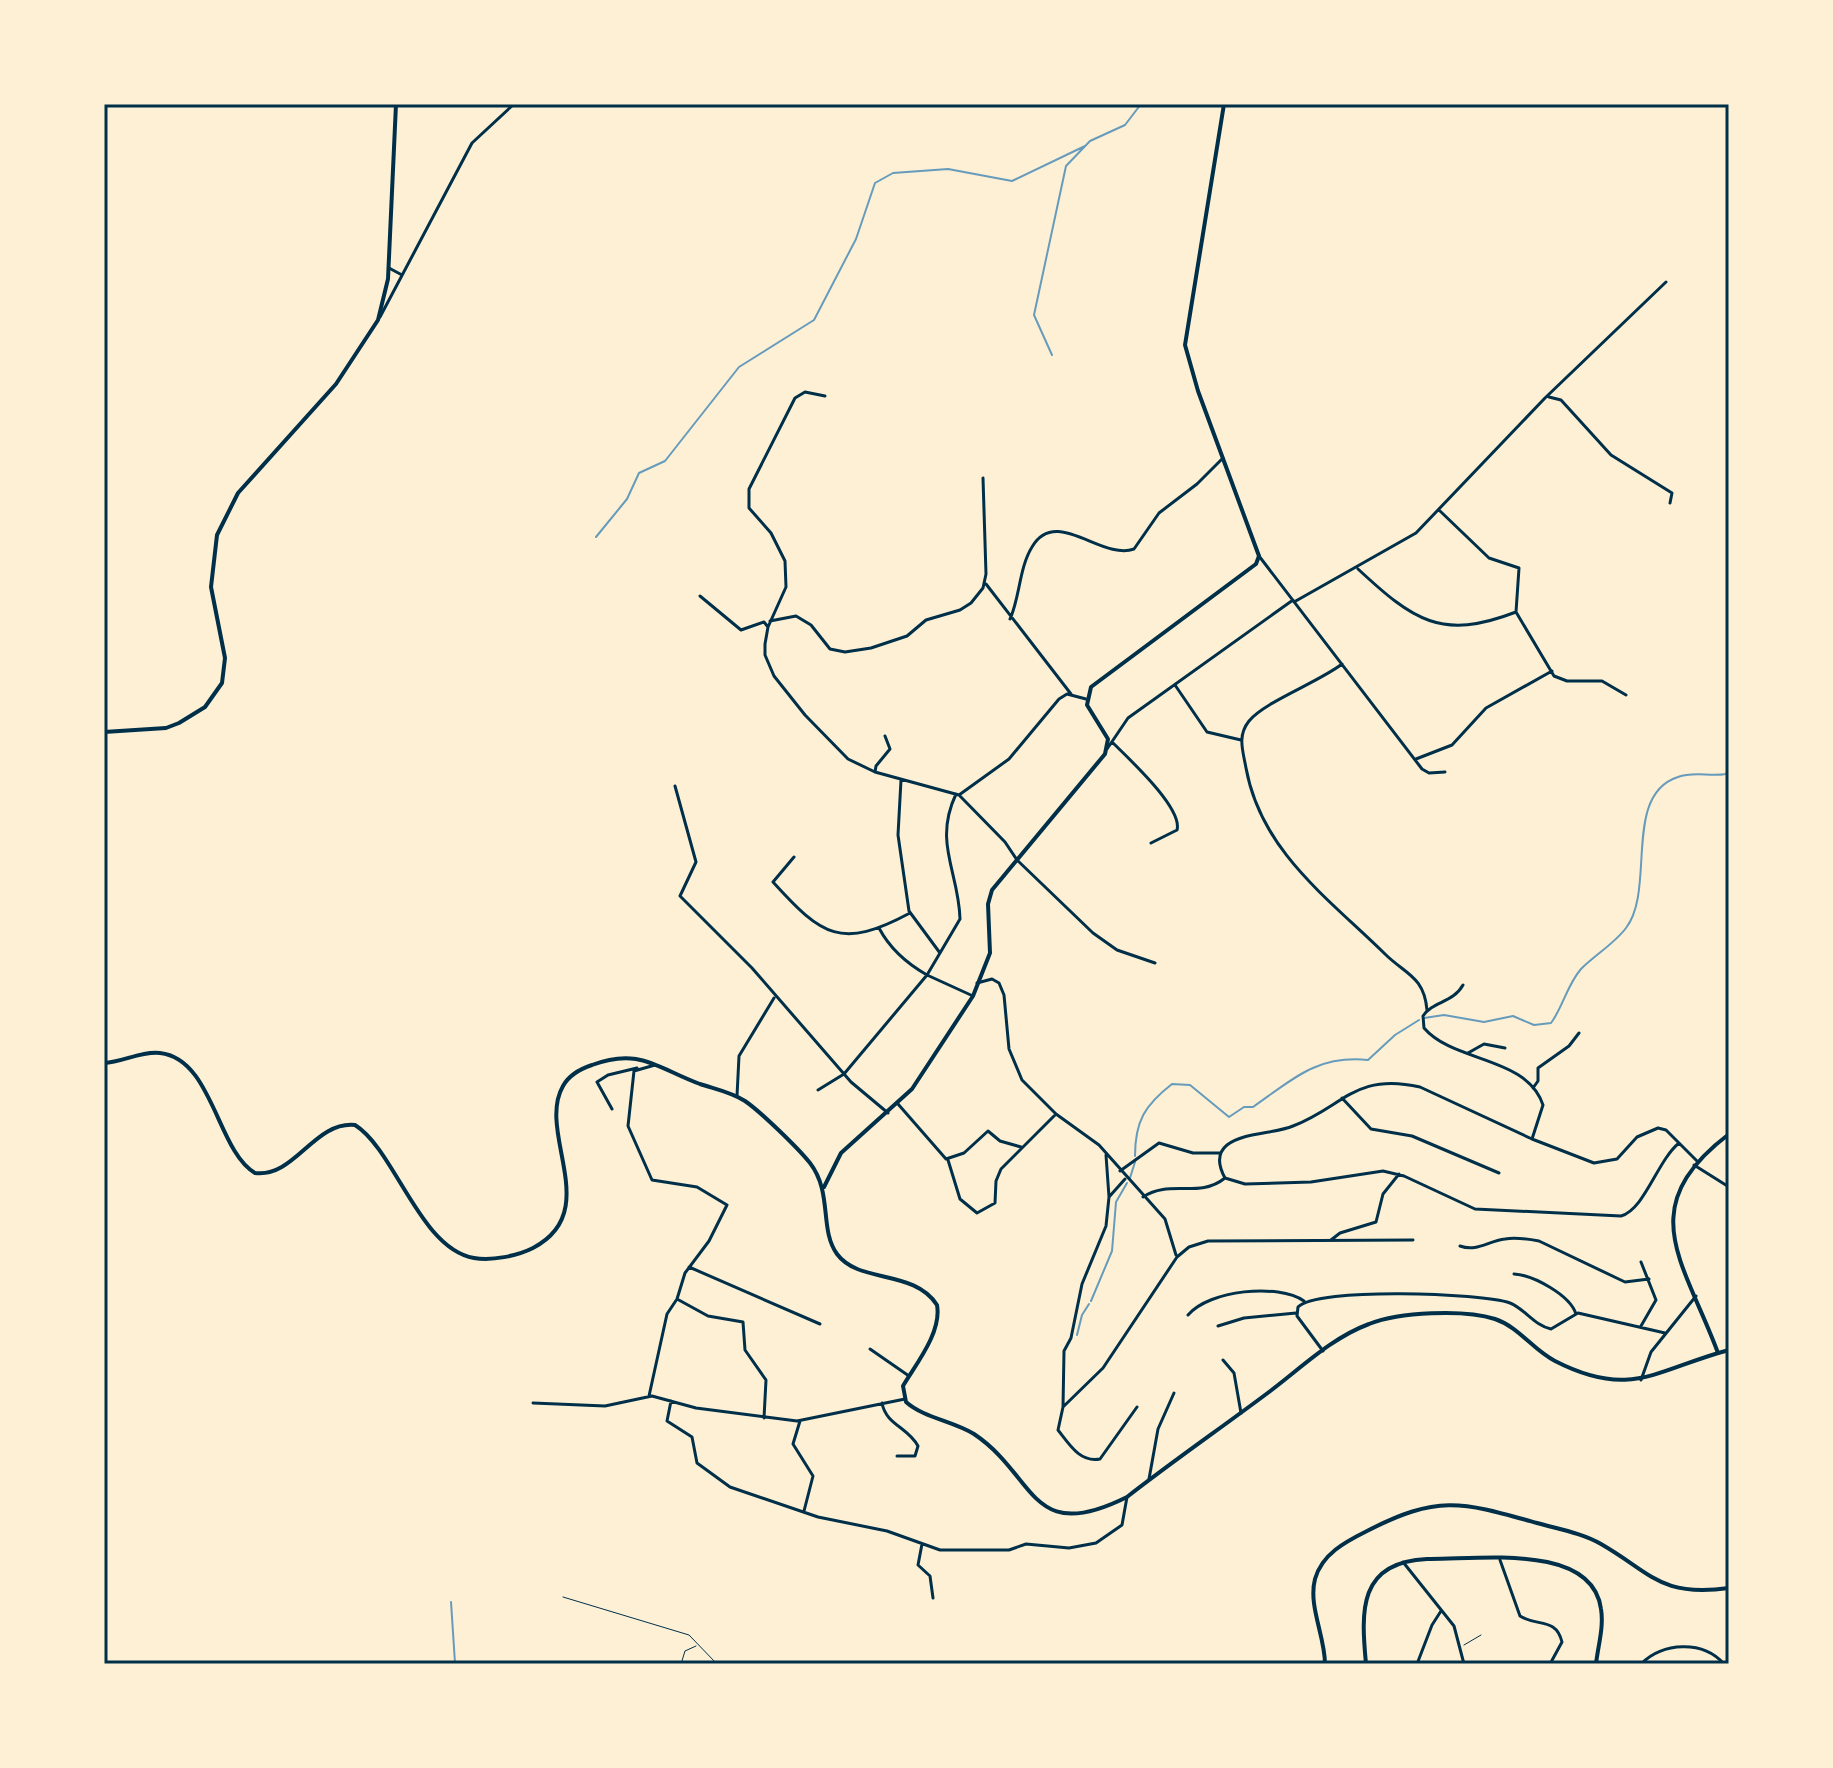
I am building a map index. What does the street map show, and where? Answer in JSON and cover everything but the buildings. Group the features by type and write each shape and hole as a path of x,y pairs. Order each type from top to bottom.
{"main road":[{"path":"104,732 171,726 201,710 219,689 225,658 211,580 214,548 223,517 238,493 336,384 378,320 389,268 396,104"},
{"path":"824,1187 841,1153 898,1104 915,1084 973,996 990,953 989,897 1107,749 1106,733 1086,699 1099,679 1248,572 1259,556 1185,345 1224,104"},
{"path":"104,1063 158,1052 179,1060 208,1097 245,1165 255,1173 272,1172 331,1129 355,1125 365,1132 399,1184 445,1241 476,1258 522,1252 542,1242 555,1228 567,1183 557,1114 558,1097 568,1079 586,1067 615,1058 637,1057 737,1096 807,1159 824,1187 832,1243 842,1260 917,1287 937,1305 938,1321 903,1386 905,1399 915,1409 976,1436 1033,1498 1050,1509 1085,1515 1127,1497 1323,1351 1345,1336 1379,1320 1474,1315 1505,1323 1554,1360 1613,1380 1641,1380 1729,1350"},
{"path":"1718,1353 1674,1239 1672,1223 1676,1193 1696,1163 1729,1134"},
{"path":"1325,1664 1314,1594 1321,1565 1339,1546 1396,1516 1422,1507 1450,1504 1477,1506 1597,1542 1643,1575 1665,1584 1694,1590 1729,1588"},
{"path":"1366,1664 1362,1621 1365,1597 1376,1580 1403,1562 1500,1560 1558,1562 1583,1575 1594,1589 1602,1611 1596,1664"}],"street":[{"path":"378,320 472,143 514,104"},
{"path":"389,268 402,275"},
{"path":"1107,749 1128,718 1174,684 1294,601 1358,569 1411,537 1545,398 1666,282"},
{"path":"825,396 805,392 795,398 770,450 750,482 749,508 771,533 785,561 786,587 768,627 765,655 774,676 836,749 875,772 958,795 1005,842 1017,860 1103,941 1131,956 1155,963"},
{"path":"1545,398 1556,396 1611,455 1671,492 1670,503"},
{"path":"1010,619 1029,553 1039,538 1054,532 1070,532 1112,551 1134,549 1159,513 1197,484 1223,458"},
{"path":"770,621 796,616 811,625 830,649 856,651 905,636 926,620 967,607 985,582 987,537 983,478"},
{"path":"1439,511 1489,558 1519,568 1516,612 1552,671 1567,681 1602,681 1626,695"},
{"path":"1259,556 1416,759 1429,773 1445,772"},
{"path":"1358,569 1409,613 1432,625 1470,627 1516,612"},
{"path":"985,582 1010,619 1071,694"},
{"path":"700,596 741,630 764,622 768,627"},
{"path":"1342,664 1321,680 1249,720 1241,740 1249,784 1270,836 1299,871 1393,962 1414,974 1427,1010"},
{"path":"1416,759 1452,745 1486,708 1552,671"},
{"path":"1174,684 1207,732 1241,740"},
{"path":"818,1090 844,1074 927,975 960,919 945,836 947,816 958,795 1009,759 1063,695 1086,699"},
{"path":"875,772 876,766 890,749 885,736"},
{"path":"1112,742 1161,794 1177,819 1177,830 1151,843"},
{"path":"901,780 898,835 910,913 940,953"},
{"path":"675,786 696,862 680,896 752,968 844,1074 888,1113"},
{"path":"794,857 773,882 810,921 841,935 879,928 910,913"},
{"path":"879,928 898,955 927,975 973,996"},
{"path":"977,983 992,979 999,983 1004,995 1006,1036 1012,1061 1022,1080 1056,1114 1106,1153 1169,1225 1177,1257"},
{"path":"1463,985 1454,998 1427,1010 1422,1020 1430,1034 1513,1073 1533,1088 1542,1100 1543,1110 1532,1139"},
{"path":"737,1096 739,1056 775,997"},
{"path":"1533,1088 1538,1081 1538,1068 1570,1045 1579,1033"},
{"path":"1468,1053 1484,1044 1505,1048"},
{"path":"612,1109 597,1082 618,1071 659,1065"},
{"path":"637,1068 628,1126 652,1180 697,1187 727,1205 709,1241 689,1267 662,1328 649,1396"},
{"path":"1679,1143 1664,1160 1632,1211 1621,1216 1475,1209 1399,1174 1377,1171 1311,1182 1245,1184 1225,1178 1219,1166 1220,1153 1229,1143 1303,1122 1362,1087 1420,1087 1532,1139 1600,1164 1617,1159 1637,1137 1658,1128 1666,1130 1679,1143 1696,1163 1729,1187"},
{"path":"1341,1097 1371,1129 1412,1136 1499,1173"},
{"path":"898,1104 948,1160 960,1199 977,1213 995,1203 999,1174 1056,1114"},
{"path":"948,1160 970,1149 988,1131 1000,1141 1022,1147"},
{"path":"1120,1171 1159,1143 1193,1153 1220,1153"},
{"path":"1106,1153 1109,1197 1103,1239 1082,1284 1071,1338 1064,1351 1063,1407 1058,1430 1079,1454 1095,1461 1105,1455 1137,1407"},
{"path":"1331,1240 1340,1233 1376,1222 1383,1194 1399,1174"},
{"path":"1109,1197 1126,1178"},
{"path":"1143,1197 1162,1187 1208,1189 1225,1178"},
{"path":"1460,1246 1473,1249 1500,1240 1524,1238 1539,1241 1625,1282 1649,1279"},
{"path":"1063,1407 1103,1368 1177,1257 1189,1247 1208,1241 1413,1240"},
{"path":"1641,1262 1655,1305 1641,1326"},
{"path":"689,1267 820,1324"},
{"path":"1514,1274 1525,1276 1570,1301 1576,1314"},
{"path":"1188,1315 1195,1307 1222,1295 1283,1292 1304,1301 1359,1292 1509,1303 1551,1329 1576,1314 1665,1333"},
{"path":"1641,1380 1647,1359 1696,1296"},
{"path":"677,1299 708,1316 743,1322 747,1328 745,1350 766,1380 764,1418"},
{"path":"1296,1313 1304,1301"},
{"path":"1218,1326 1244,1318 1296,1313"},
{"path":"1296,1313 1323,1351"},
{"path":"870,1349 909,1376"},
{"path":"1223,1360 1234,1373 1241,1413"},
{"path":"1149,1479 1158,1429 1174,1393"},
{"path":"533,1403 605,1406 649,1396 764,1418 800,1421 905,1399"},
{"path":"671,1401 666,1419 692,1437 697,1463 717,1480 818,1517 887,1531 950,1551 1009,1550 1026,1544 1081,1547 1117,1531 1126,1515 1127,1497"},
{"path":"882,1403 887,1418 905,1429 918,1446 915,1456 897,1456"},
{"path":"800,1421 793,1444 813,1476 804,1511"},
{"path":"922,1544 918,1565 930,1576 933,1598"},
{"path":"1500,1560 1520,1616 1547,1622 1558,1631 1562,1642 1550,1664"},
{"path":"1403,1562 1454,1626 1462,1645 1464,1664"},
{"path":"1417,1664 1432,1625 1441,1611"},
{"path":"1641,1664 1658,1650 1674,1647 1710,1651 1724,1664"}],"path":[{"path":"563,1597 689,1635 717,1664"},
{"path":"1462,1645 1476,1641 1481,1635"},
{"path":"681,1664 685,1651 698,1646"}],"waterway":[{"path":"1052,355 1034,315 1066,166 1090,141 1125,125 1141,104"},
{"path":"596,537 627,499 639,473 665,461 739,367 814,320 856,239 875,183 893,173 948,169 1012,181 1085,146"},
{"path":"1424,1018 1444,1015 1484,1022 1513,1016 1534,1025 1551,1023 1576,975 1626,928 1635,911 1645,822 1650,803 1661,787 1684,775 1726,774 1729,768"},
{"path":"1135,1156 1137,1133 1143,1115 1172,1084 1190,1085 1229,1117 1244,1107 1253,1107 1320,1065 1350,1059 1368,1060 1395,1035 1419,1020"},
{"path":"1130,1178 1135,1162"},
{"path":"1091,1301 1112,1251 1116,1202 1127,1183"},
{"path":"1077,1335 1082,1315 1089,1304"},
{"path":"451,1602 455,1663"}]}
